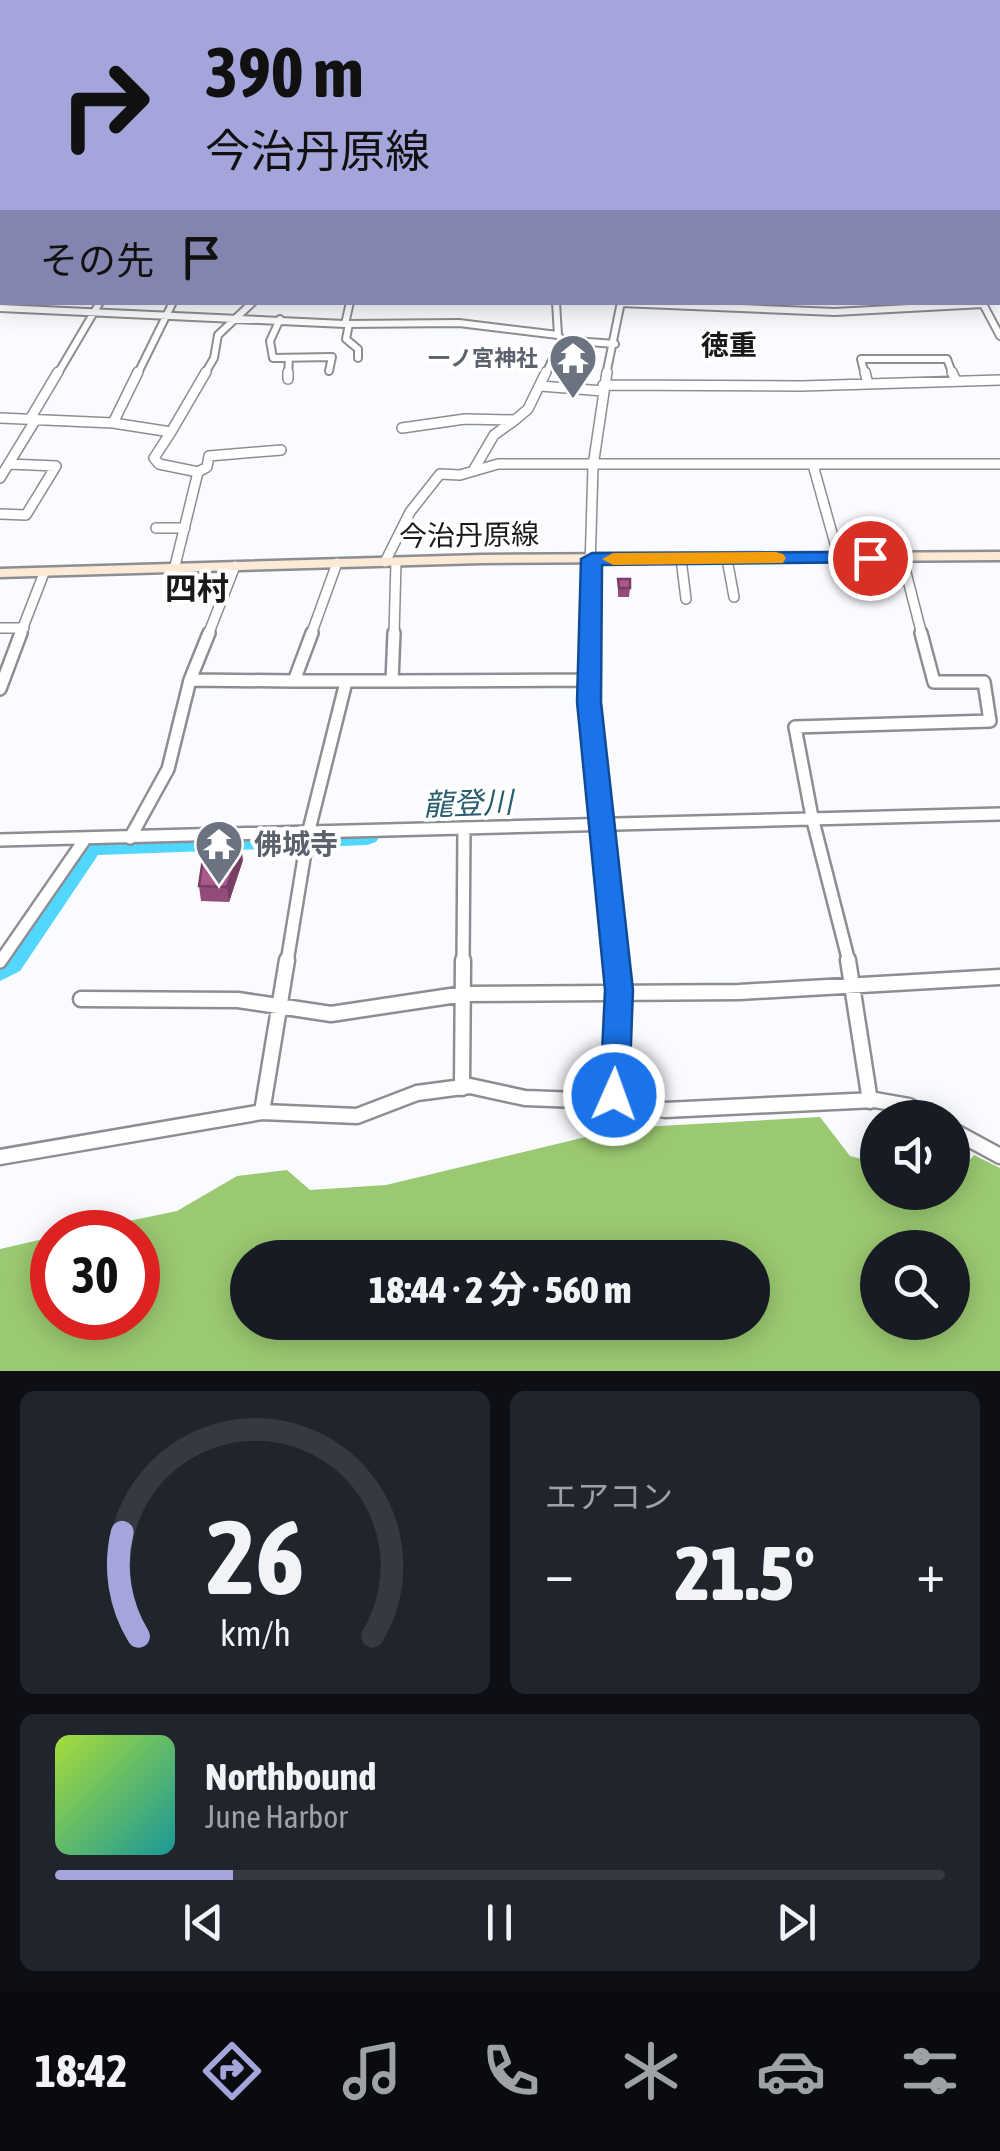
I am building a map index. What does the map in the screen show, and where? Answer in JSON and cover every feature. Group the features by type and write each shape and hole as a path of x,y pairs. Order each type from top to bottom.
{"highway":[{"path":"210,0 267,0"},
{"path":"822,0 906,0"}],"main road":[{"name":"今治丹原線","path":"0,573 390,562 1000,556"}],"street":[{"path":"113,423 172,305"},
{"path":"250,305 218,335 214,358 154,458 160,464 198,472 207,467 210,456 280,450"},
{"path":"350,305 346,339 358,349 358,358"},
{"path":"473,472 494,435 528,409 540,386 560,337 556,305"},
{"path":"614,1095 619,990 589,680 593,466 603,388 621,305"},
{"path":"668,305 834,312 964,305"},
{"path":"984,305 1000,336"},
{"path":"0,477 98,307"},
{"path":"0,308 98,307 347,324 459,323 615,344"},
{"path":"280,320 269,350 273,358 332,357 329,371"},
{"path":"288,379 290,358"},
{"path":"868,384 862,359 947,359 956,381"},
{"path":"882,359 890,384"},
{"path":"904,359 912,383"},
{"path":"926,359 935,382"},
{"path":"540,386 1000,380"},
{"path":"0,418 113,423 171,432"},
{"path":"402,428 464,419 515,420"},
{"path":"0,450 16,451"},
{"path":"392,681 390,562 410,512 440,474 473,472 517,462 593,466 1000,464"},
{"path":"0,514 26,515 56,466 9,464"},
{"path":"812,465 839,558"},
{"path":"174,570 198,472"},
{"path":"156,528 184,528"},
{"path":"874,1100 854,987 812,817 795,727 990,721 995,706 984,682 934,682 902,557"},
{"path":"726,558 734,596"},
{"path":"681,559 686,599"},
{"path":"294,681 336,563"},
{"path":"130,838 168,769 190,680 235,566"},
{"path":"0,689 44,573"},
{"path":"0,628 24,628"},
{"path":"190,680 589,680"},
{"path":"262,1112 308,834 346,682"},
{"path":"0,840 1000,814"},
{"path":"462,1088 464,830"},
{"path":"0,962 85,840"},
{"path":"81,999 238,1000 331,1014 464,994 740,992 1000,977"},
{"path":"0,1158 262,1112 357,1116 417,1093 462,1088 525,1098 606,1101 614,1095"},
{"path":"614,1095 631,1104 665,1110 860,1102"},
{"path":"970,1140 1000,1156"}],"green space":[{"path":"820,1117 850,1156 860,1159 860,1210 970,1210 970,1160 974,1155 1000,1168 1000,1371 0,1371 0,1249 30,1242 30,1340 160,1340 160,1215 177,1211 237,1176 287,1170 310,1190 386,1185 623,1128"}],"building":[{"path":"618,579 630,579 630,588 619,588"},
{"path":"205,845 241,846 227,887 199,886"}],"waterway":[{"name":"龍登川","path":"0,970 10,964 91,846 367,836"}],"slow traffic":[{"path":"613,559 776,558"}],"place":[{"name":"一ノ宮神社","path":"573,400"},
{"name":"佛城寺","path":"219,886"}],"district":[{"name":"徳重","path":"729,345"},
{"name":"四村","path":"197,589"}],"route":[{"path":"614,1095 619,990 589,702 592,559 870,558"}]}
